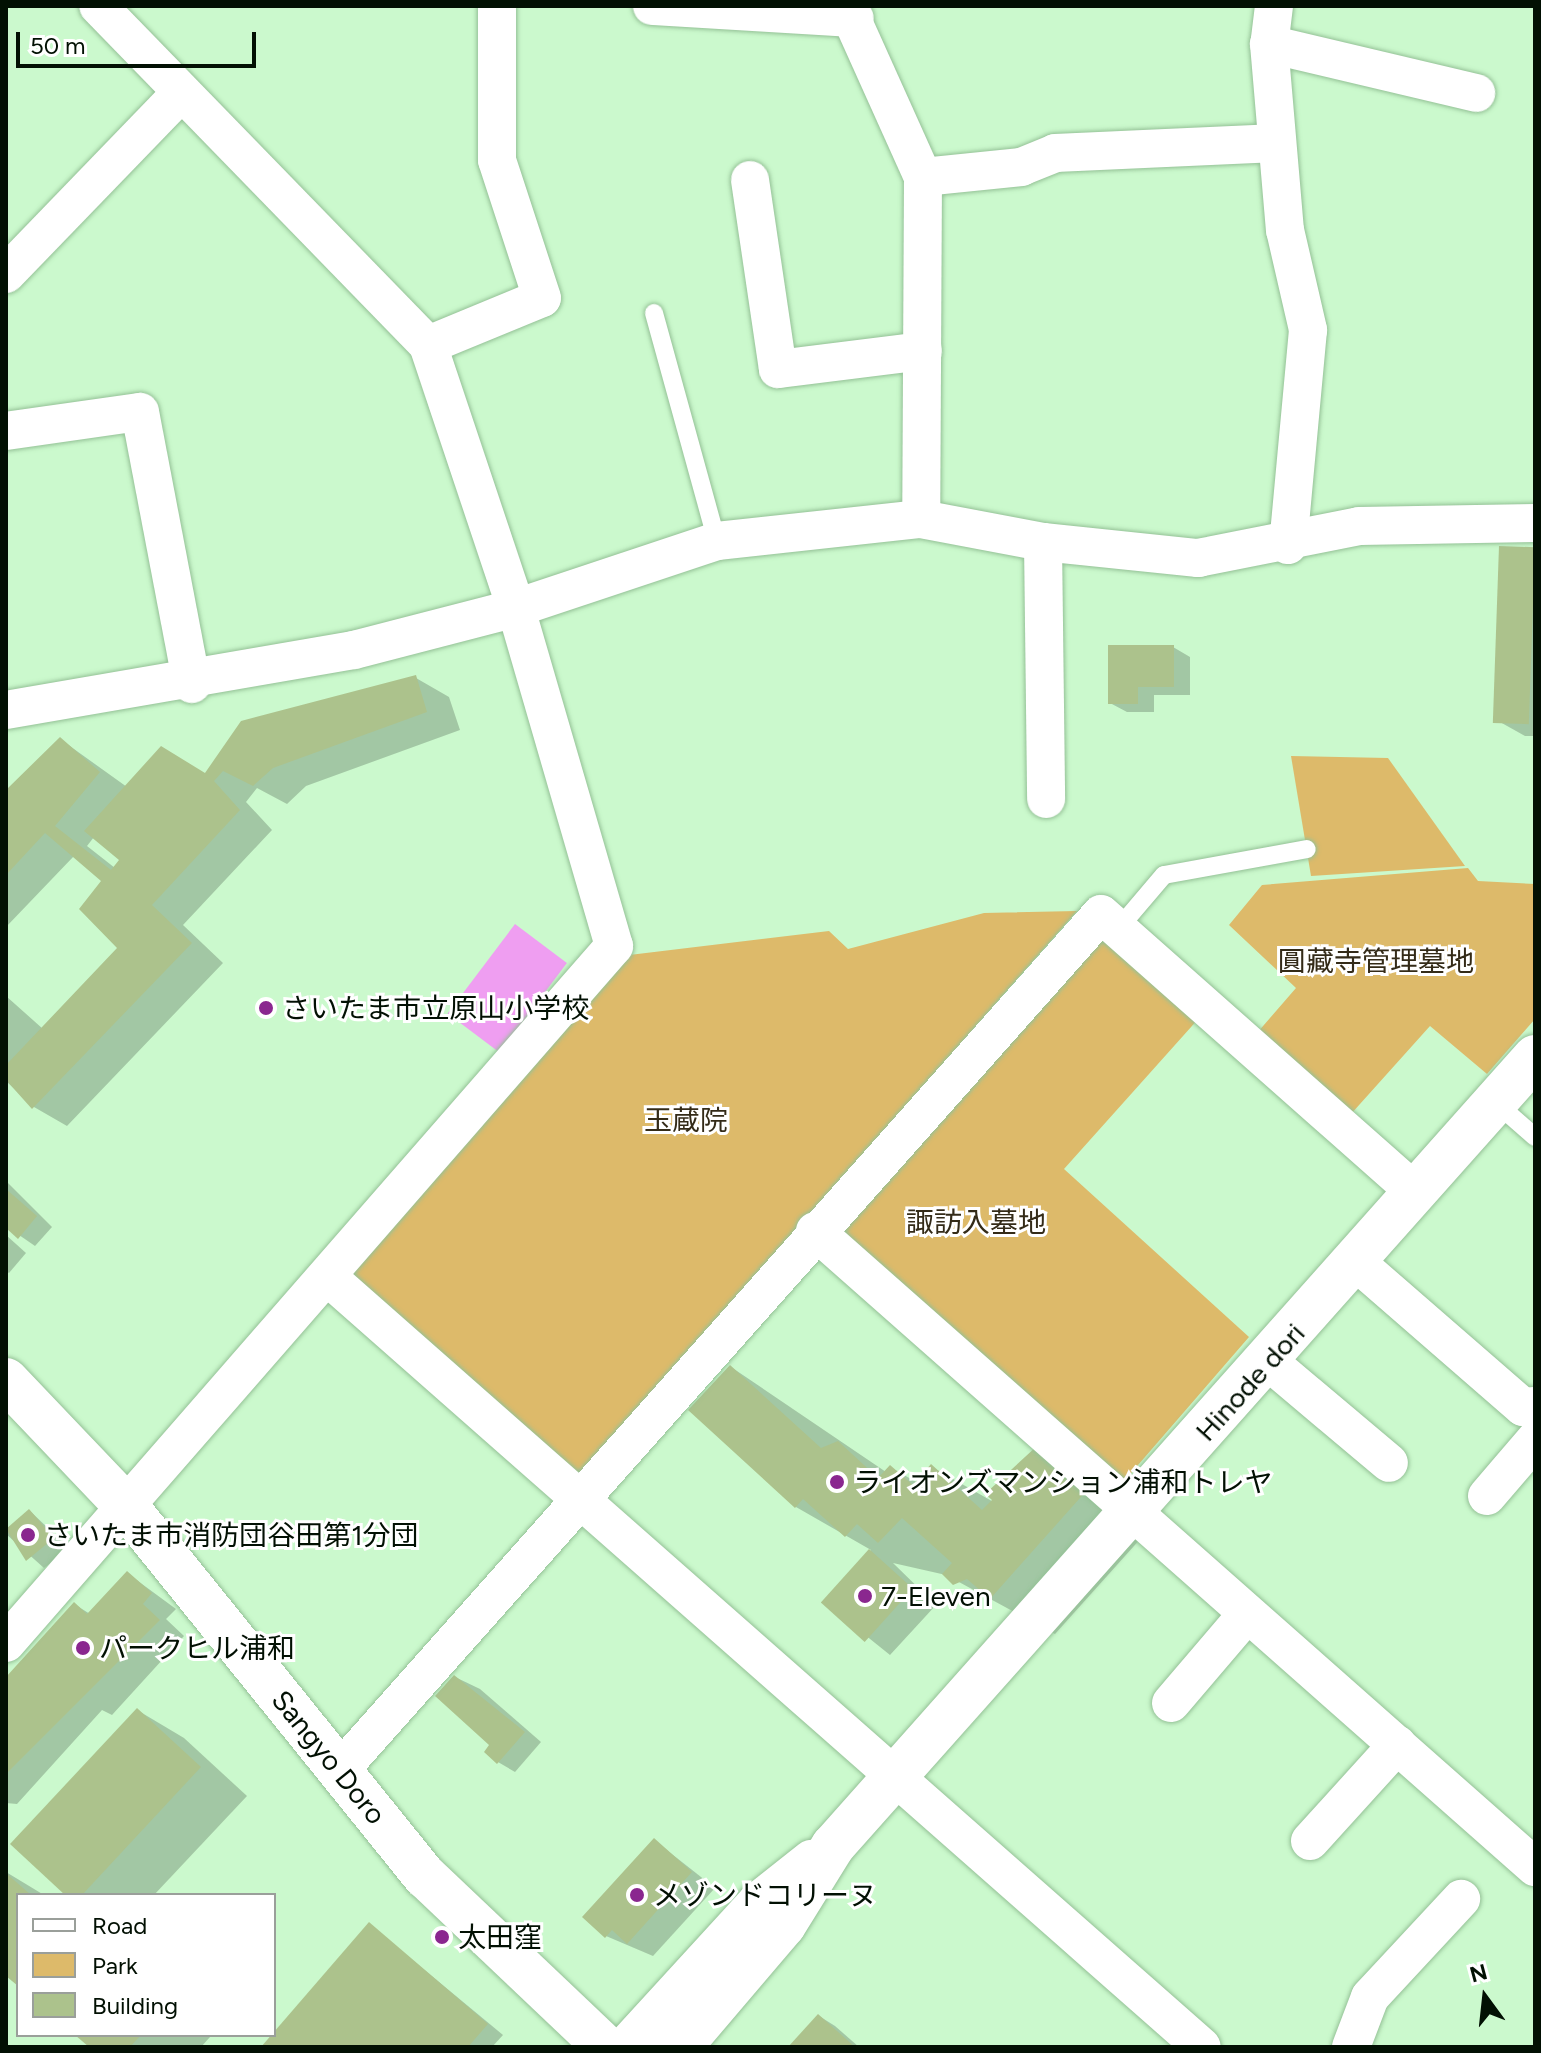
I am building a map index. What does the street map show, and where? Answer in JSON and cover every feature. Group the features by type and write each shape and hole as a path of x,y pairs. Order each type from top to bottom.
{"street":[{"path":"6,1643 329,1278 614,946 516,608 428,345 180,94 98,6"},
{"path":"428,345 542,298 497,160 497,6"},
{"path":"652,6 850,12 923,177 921,519"},
{"path":"1274,6 1269,44 1285,230 1308,330 1288,545"},
{"path":"1269,44 1476,93"},
{"path":"6,274 180,94"},
{"path":"923,177 1021,167 1055,153 1277,143"},
{"path":"750,180 778,369 923,351"},
{"path":"6,431 140,412 192,684"},
{"path":"6,710 192,684 516,608 717,541 921,519 1043,542 1198,558 1288,545 1359,526 1535,523"},
{"path":"1043,542 1046,799"},
{"path":"340,1770 584,1504 815,1231 1101,914 1416,1193"},
{"name":"Hinode dori","path":"680,2047 784,1925 833,1846 1133,1514 1535,1057"},
{"path":"815,1231 1535,1867"},
{"path":"1356,1262 1523,1407 1535,1406"},
{"path":"329,1278 584,1504 897,1774 1202,2047"},
{"path":"1268,1361 1389,1463"},
{"name":"Sangyo Doro","path":"6,1380 126,1506 425,1876 605,2047"},
{"path":"1487,1496 1535,1440"},
{"path":"1171,1703 1247,1614"},
{"path":"1310,1841 1397,1745"},
{"name":"Hinode dori","path":"628,2047 759,1904 833,1846"},
{"path":"1351,2047 1370,1997 1461,1899"}],"lane":[{"path":"654,313 717,541"},
{"path":"1118,929 1164,875 1307,849"},
{"path":"1495,1102 1535,1137"}],"green space":[{"path":"1291,756 1388,758 1465,866 1311,876"},
{"name":"圓藏寺管理墓地","path":"1468,868 1478,881 1535,884 1535,1019 1487,1074 1430,1026 1351,1114 1257,1033 1296,988 1229,925 1262,885"},
{"name":"玉蔵院","path":"1077,911 577,1479 345,1279 621,956 829,931 848,949 984,913"},
{"name":"諏訪入墓地","path":"1094,933 1200,1017 1064,1169 1249,1337 1119,1487 830,1229"}],"shaded area":[{"path":"515,924 567,963 500,1053 448,1013"}],"building":[{"path":"1499,546 1535,547 1529,724 1493,723"},
{"path":"1108,645 1174,645 1174,687 1138,687 1138,704 1108,704"},
{"path":"416,675 427,712 273,768 253,786 223,771 214,781 240,810 152,905 192,943 32,1109 6,1080 6,1065 117,948 79,909 101,881 45,833 6,875 6,790 60,737 100,772 55,826 111,870 119,860 84,831 161,746 205,773 241,721"},
{"path":"6,1189 37,1216 18,1239 6,1228"},
{"name":"ライオンズマンション浦和トレヤ","path":"730,1365 821,1448 838,1441 878,1478 890,1465 913,1485 931,1464 982,1510 992,1500 985,1494 1038,1445 1088,1489 990,1599 967,1579 953,1585 942,1574 952,1563 902,1518 878,1543 857,1524 845,1537 803,1499 795,1508 688,1410"},
{"path":"29,1509 54,1538 26,1561 6,1529"},
{"path":"869,1549 913,1588 865,1642 821,1603"},
{"name":"パークヒル浦和","path":"127,1571 152,1593 143,1604 160,1620 6,1774 6,1677 74,1602 87,1614"},
{"path":"454,1675 525,1732 497,1764 484,1752 489,1745 435,1696"},
{"path":"137,1708 201,1767 84,1893 63,1893 10,1844"},
{"name":"メゾンドコリーヌ","path":"654,1838 692,1872 627,1944 612,1930 605,1938 582,1917"},
{"path":"6,1873 29,1893 16,1893 16,1984 6,1976"},
{"path":"369,1922 488,2024 468,2047 261,2047 270,2037 276,2037 276,2030"},
{"path":"818,2014 855,2047 788,2047"},
{"path":"77,2037 139,2037 130,2047 89,2047"}],"place":[{"name":"さいたま市立原山小学校","path":"266,1008"},
{"name":"ライオンズマンション浦和トレヤ","path":"837,1482"},
{"name":"さいたま市消防団谷田第1分団","path":"28,1535"},
{"name":"7-Eleven","path":"865,1596"},
{"name":"パークヒル浦和","path":"83,1648"},
{"name":"メゾンドコリーヌ","path":"637,1895"},
{"name":"太田窪","path":"442,1937"}]}
